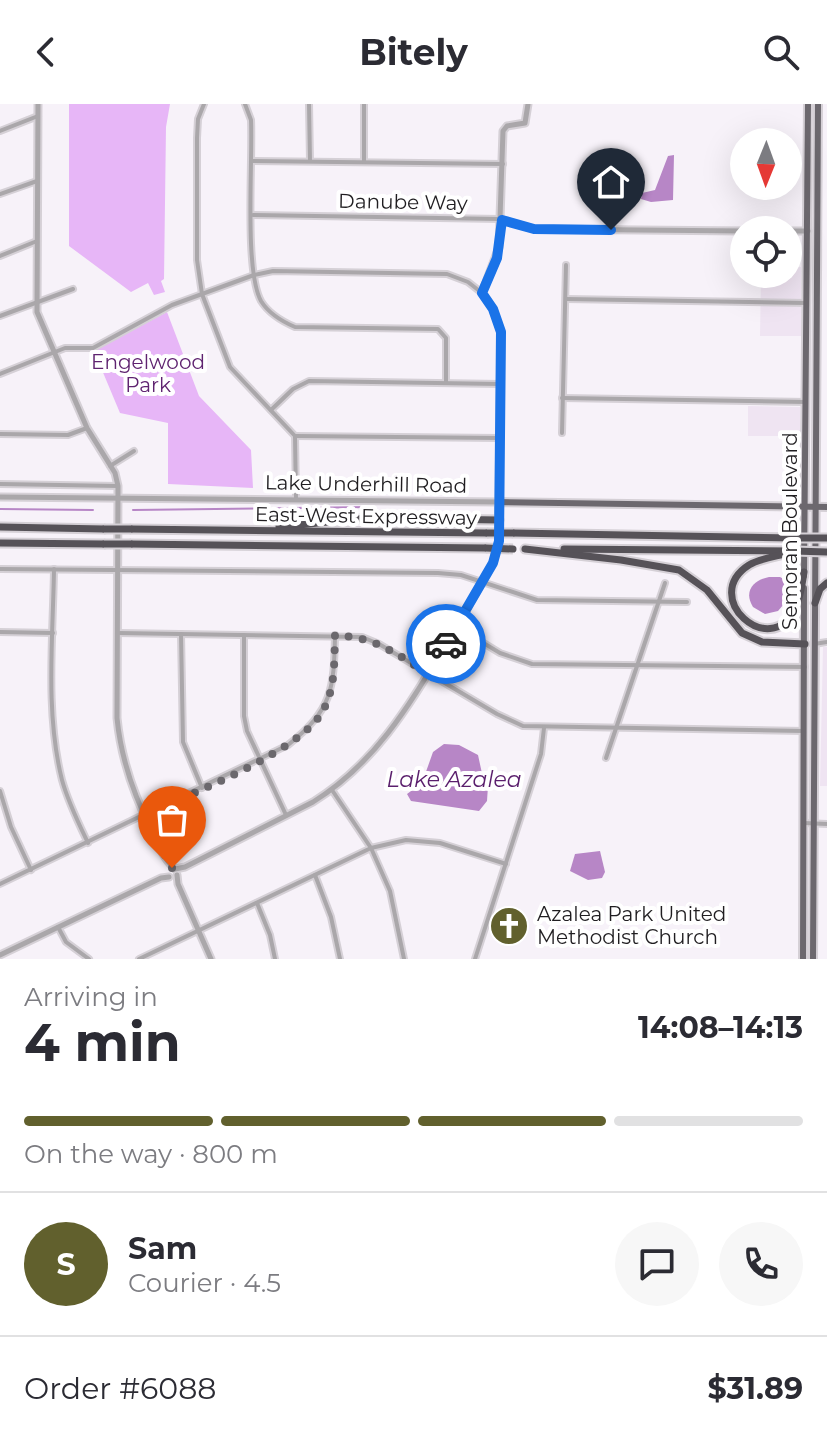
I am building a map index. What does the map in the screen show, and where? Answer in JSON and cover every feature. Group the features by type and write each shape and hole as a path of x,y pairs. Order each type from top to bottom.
{"highway":[{"path":"261,531 367,518 499,520"},
{"name":"East-West Expressway","path":"0,527 827,538"},
{"name":"East-West Expressway","path":"0,543 827,552"},
{"path":"525,549 679,570 707,590 742,633 762,642 805,644"},
{"path":"794,551 758,561 741,572 732,589 735,610 749,624 776,627 785,622 797,607 804,572"},
{"path":"815,603 820,589 827,583"}],"main road":[{"name":"Semoran Boulevard","path":"803,959 808,104"},
{"name":"Semoran Boulevard","path":"813,959 817,232 820,194 818,104"},
{"path":"808,217 810,226 817,232"},
{"path":"808,231 817,247"},
{"path":"499,502 499,520"},
{"name":"Lake Underhill Road","path":"499,502 827,507"},
{"path":"805,644 814,644"}],"street":[{"path":"38,104 37,312 87,428 118,486 117,718 120,747 127,775 144,816 211,959"},
{"path":"204,104 198,119 197,138 197,260 202,294 230,367 295,436 296,499"},
{"path":"245,104 251,120 251,215 254,275 260,300 278,320 295,327 438,329 446,338 446,383"},
{"path":"309,104 310,161"},
{"path":"364,104 364,162"},
{"path":"482,293 497,258 502,220 504,129 525,123 528,104"},
{"path":"0,131 38,116"},
{"path":"253,161 503,164"},
{"path":"0,194 37,181"},
{"name":"Danube Way","path":"251,215 502,220 534,229 730,231"},
{"path":"802,231 808,231"},
{"path":"0,256 37,241"},
{"path":"562,433 566,265"},
{"path":"0,374 65,348 93,348 172,305 254,275 273,271 435,273 468,282 482,293 493,309 501,332 499,502"},
{"path":"0,316 36,300 73,289"},
{"path":"566,299 807,303"},
{"path":"271,410 293,389 309,381 500,384"},
{"path":"562,398 806,402"},
{"path":"0,434 68,435 87,428"},
{"path":"295,436 499,438"},
{"path":"110,466 134,451"},
{"path":"0,484 118,486"},
{"name":"Lake Underhill Road","path":"0,497 499,502"},
{"path":"0,955 287,817 332,790 369,759 429,674 483,582 497,552 499,520"},
{"path":"0,569 438,573 461,575 537,600 687,602"},
{"path":"54,569 53,720 57,758 67,797 88,843"},
{"path":"606,758 665,583"},
{"path":"457,627 500,653 532,664 805,667"},
{"path":"0,632 53,633"},
{"path":"117,633 362,637 523,726 804,731"},
{"path":"181,634 182,734 188,758 202,788"},
{"path":"244,635 244,716 247,731 287,817"},
{"path":"0,884 288,745 307,730 321,713 333,681 335,635"},
{"path":"814,644 827,642"},
{"path":"475,959 541,754 544,727"},
{"path":"332,790 371,848 390,891 404,959"},
{"path":"0,791 11,827 31,870"},
{"path":"804,823 827,824"},
{"path":"139,959 371,848 406,840 440,843 506,864"},
{"path":"315,875 331,917 340,959"},
{"path":"257,903 270,935 275,959"},
{"path":"58,926 66,942 89,959"}],"shaded area":[{"path":"761,288 801,288 801,336 760,336"},
{"path":"748,406 800,407 800,436 748,436"},
{"path":"823,647 827,647 827,786 820,786"}],"green space":[{"path":"69,104 170,104 166,127 164,279 161,281 165,292 154,295 148,283 131,292 69,246"},
{"name":"Engelwood Park","path":"167,312 199,396 251,450 253,488 168,484 168,423 120,413 94,351"}],"water":[{"path":"674,155 673,200 651,202 641,199 642,193 655,190 668,156"},
{"path":"769,577 780,577 791,583 789,598 778,611 765,614 753,607 749,596 755,584"},
{"name":"Lake Azalea","path":"444,744 459,745 478,755 488,786 487,801 479,811 411,801 407,794 422,783 433,752"},
{"path":"600,851 605,872 602,878 588,880 570,871 575,854"}],"waterway":[{"path":"133,510 372,507"},
{"path":"0,509 93,510"}],"way so far":[{"path":"172,868 144,816 260,760 288,745 307,730 321,713 331,691 335,635 362,637 379,644 429,674 446,644"}],"place":[{"name":"Azalea Park United Methodist Church","path":"509,926"}],"route":[{"path":"446,644 493,563 499,541 501,332 493,309 482,293 497,258 502,220 534,229 611,230"}]}
